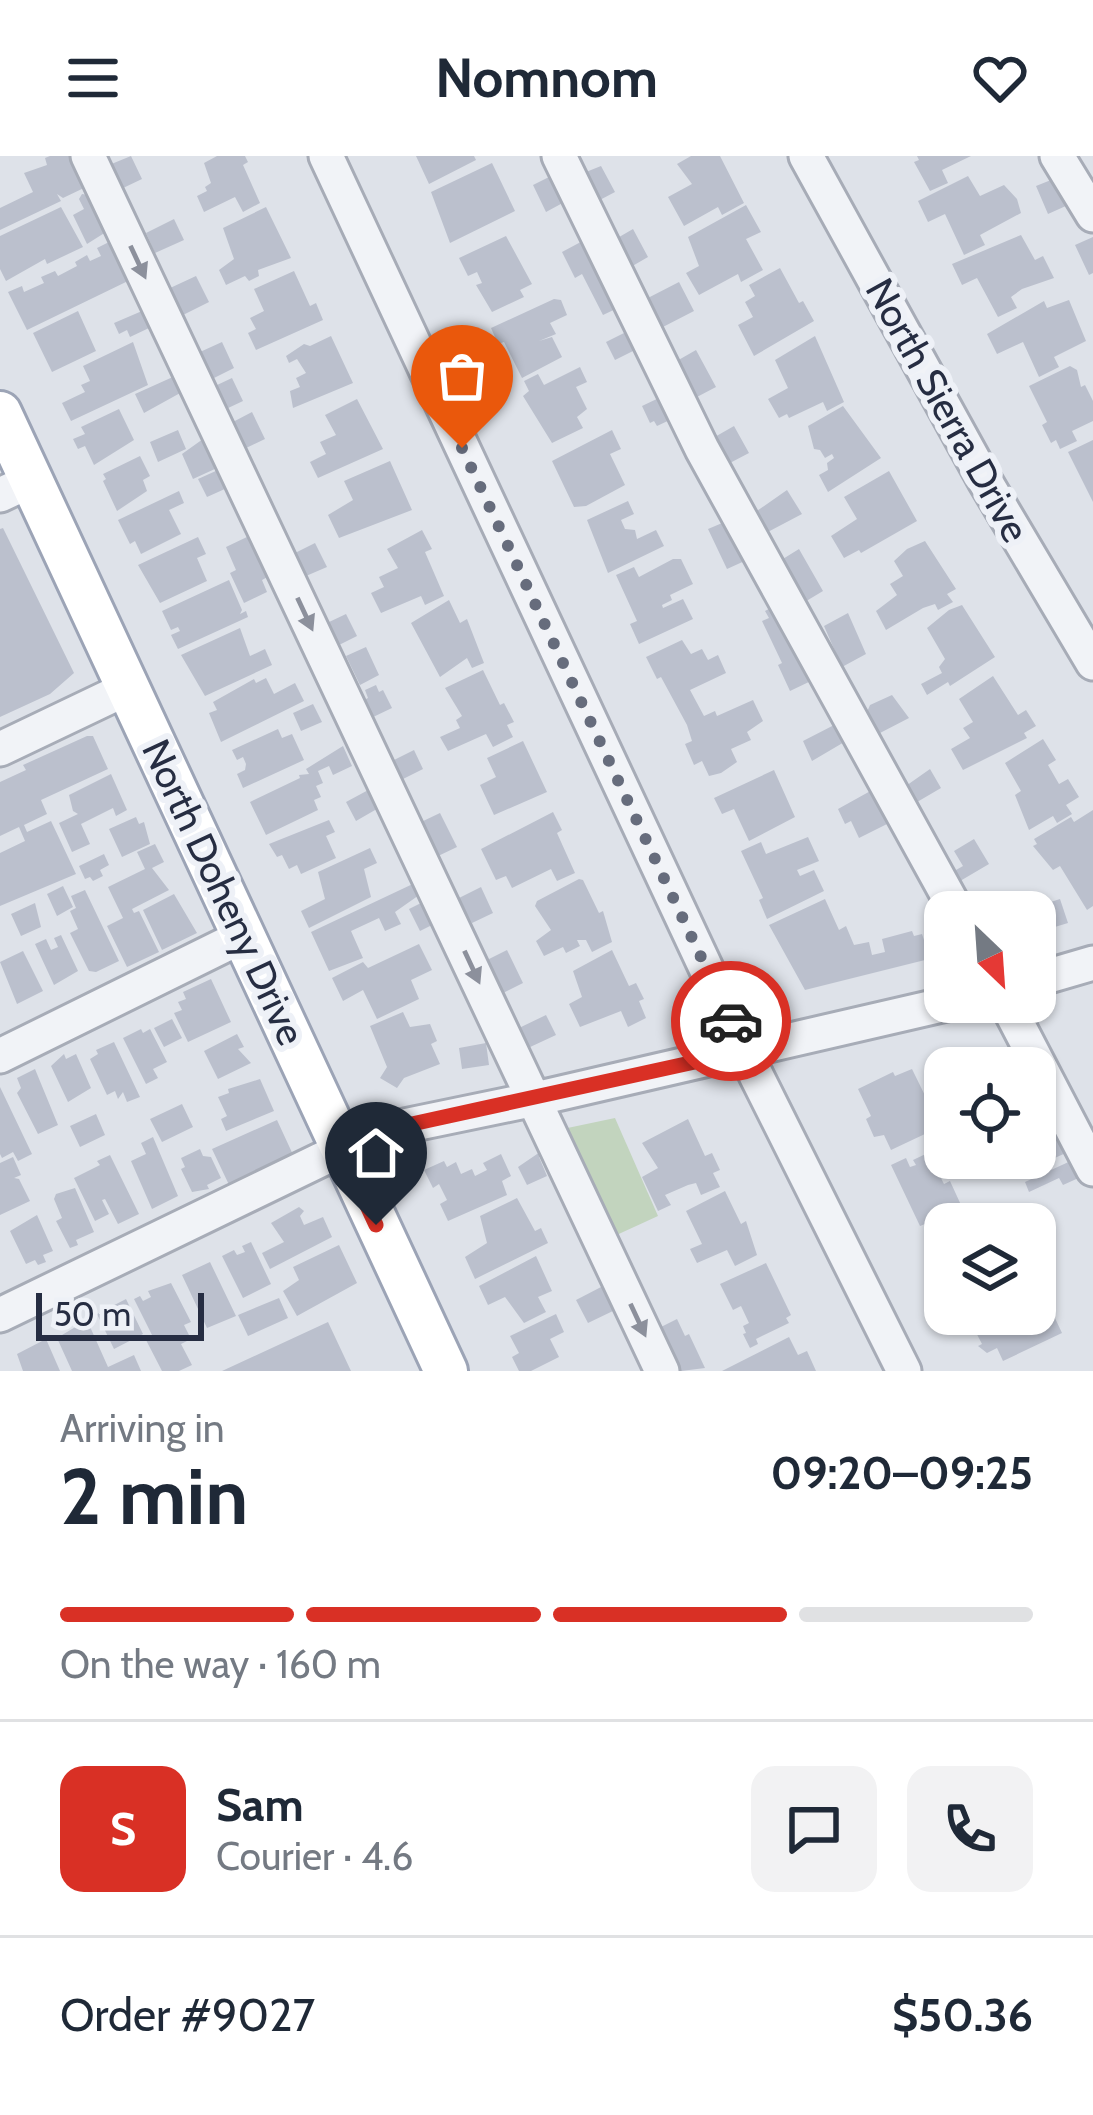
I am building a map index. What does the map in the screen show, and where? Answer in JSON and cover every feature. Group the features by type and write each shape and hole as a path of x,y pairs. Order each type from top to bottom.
{"main road":[{"name":"North Doheny Drive","path":"0,413 16,488 130,687 446,1371"}],"street":[{"path":"88,156 662,1371"},
{"path":"326,156 745,1051 904,1371"},
{"path":"559,156 702,449 945,891"},
{"name":"North Sierra Drive","path":"806,156 1093,663"},
{"path":"1058,156 1093,215"},
{"path":"0,749 130,687"},
{"path":"0,1056 245,935"},
{"path":"1056,974 1093,963"},
{"path":"0,1315 380,1131 924,1009"},
{"path":"1017,1023 1093,1169"}],"green space":[{"path":"615,1118 658,1216 610,1238 558,1130"}],"building":[{"path":"72,156 86,187 63,198 57,194 61,201 0,230 0,208 33,192 24,173 47,165 45,158"},
{"path":"131,156 142,179 121,189 109,165"},
{"path":"217,156 245,156 248,162 243,165 260,203 243,212 235,197 204,212 197,196 211,183 204,163"},
{"path":"416,156 474,156 476,160 429,184"},
{"path":"691,156 720,156 744,203 722,215 718,207 684,226 668,197 692,184 677,164"},
{"path":"917,156 971,156 942,170 948,183 930,191 914,162"},
{"path":"492,163 515,211 450,243 431,192"},
{"path":"601,166 615,192 596,202 581,174"},
{"path":"557,173 570,199 546,212 533,185"},
{"path":"968,176 980,196 1004,185 1017,199 1021,213 980,235 985,245 964,255 945,214 928,222 918,201"},
{"path":"1056,178 1068,205 1048,214 1036,186"},
{"path":"88,195 106,232 87,244 73,215 84,209 79,199"},
{"path":"746,205 761,232 746,239 763,270 741,282 738,274 699,295 686,273 699,266 688,237"},
{"path":"61,207 83,247 47,264 45,259 6,281 0,269 0,236"},
{"path":"266,207 291,258 258,270 259,276 249,281 245,276 226,285 219,270 234,259 223,228"},
{"path":"174,219 184,240 155,253 146,233"},
{"path":"633,229 648,257 629,268 614,240"},
{"path":"1021,235 1035,260 1043,256 1054,278 1022,289 1011,297 1017,308 998,317 977,278 962,285 952,264"},
{"path":"506,236 532,284 520,290 524,297 492,312 476,285 482,283 477,272 468,276 459,258"},
{"path":"592,236 624,305 603,315 582,274 575,278 562,252"},
{"path":"1093,237 1093,273 1089,275 1075,245"},
{"path":"109,242 128,281 27,330 8,292 22,286 24,292 44,283 41,277 55,271 58,276 87,255 90,261 101,256 97,248"},
{"path":"780,268 814,321 754,356 738,325 753,317 745,302 755,296 749,285"},
{"path":"294,271 310,306 316,303 323,320 256,350 248,333 256,329 250,318 264,311 254,289"},
{"path":"196,276 209,302 181,316 168,289"},
{"path":"679,282 694,311 659,329 644,300"},
{"path":"561,300 567,315 550,323 556,334 539,341 552,337 562,357 522,378 504,342 498,344 491,328"},
{"path":"1069,300 1086,341 1054,357 1059,367 1039,377 1023,342 997,354 987,334 1044,301 1047,308"},
{"path":"78,311 96,351 52,372 33,333"},
{"path":"142,311 149,328 130,337 127,330 119,334 114,323"},
{"path":"636,327 645,345 615,360 606,342"},
{"path":"331,336 353,383 293,408 290,391 300,387 296,378 306,373 297,359 289,363 286,356 304,344 310,346"},
{"path":"815,336 844,402 827,411 823,402 779,418 768,399 788,388 775,360"},
{"path":"133,342 148,385 71,421 62,403 85,392 81,385 90,381 83,366"},
{"path":"222,342 234,368 212,379 200,352"},
{"path":"696,350 716,387 695,398 675,362"},
{"path":"1070,366 1077,370 1081,387 1085,385 1093,401 1093,421 1072,431 1077,441 1060,449 1042,425 1047,422 1029,386"},
{"path":"580,367 587,382 576,387 587,409 577,417 583,428 552,443 523,396 529,391 524,381 538,374 544,385"},
{"path":"175,376 182,392 144,413 135,394"},
{"path":"232,378 243,401 226,409 215,386"},
{"path":"663,396 674,418 657,426 650,423 642,406"},
{"path":"357,399 383,449 318,478 310,462 326,454 320,442 336,435 325,415"},
{"path":"843,406 881,458 828,492 819,475 834,458 832,454 825,458 814,449 808,426"},
{"path":"119,409 134,440 94,465 85,446 78,449 73,439 85,434 81,427"},
{"path":"252,412 265,439 244,449 231,423"},
{"path":"734,426 749,453 728,464 713,438"},
{"path":"178,430 186,449 158,462 150,442"},
{"path":"612,430 621,449 610,454 625,485 586,506 574,507 552,461"},
{"path":"203,439 217,468 193,479 182,454"},
{"path":"1093,440 1093,502 1068,452"},
{"path":"140,456 150,476 143,480 147,491 117,511 103,474"},
{"path":"390,461 412,510 339,538 328,515 353,500 344,481"},
{"path":"218,470 227,488 207,497 198,479"},
{"path":"889,471 917,521 844,558 831,536 857,519 844,497"},
{"path":"787,490 802,514 764,534 754,513"},
{"path":"179,491 184,503 169,510 181,534 141,554 118,520"},
{"path":"628,501 634,514 621,520 625,529 635,530 637,539 656,530 664,546 608,573 587,520"},
{"path":"734,518 749,559 727,569 708,529"},
{"path":"0,529 74,673 50,694 0,717"},
{"path":"422,530 432,549 425,552 444,596 425,605 421,596 381,613 371,593 384,587 379,577 398,568 387,549"},
{"path":"249,536 273,574 262,580 267,592 244,603 230,573 236,570 226,547"},
{"path":"198,537 206,554 197,558 207,581 160,603 138,565"},
{"path":"925,541 956,589 947,594 953,602 938,610 935,604 923,608 886,630 876,611 897,595 890,584 903,576 894,561"},
{"path":"315,543 327,567 306,576 295,553"},
{"path":"799,549 823,591 803,603 778,562"},
{"path":"681,559 693,584 670,595 672,600 663,608 683,599 693,619 639,644 630,624 637,621 616,575 634,567 639,577"},
{"path":"229,580 240,614 246,611 248,617 178,649 171,635 180,631 178,627 171,630 162,611"},
{"path":"449,600 460,623 467,619 484,663 472,668 467,658 440,677 411,623"},
{"path":"780,603 813,680 790,691 762,621 769,618 765,611"},
{"path":"962,605 995,657 927,695 921,684 942,673 939,667 945,659 927,628"},
{"path":"848,613 866,654 842,667 824,626"},
{"path":"346,614 357,636 339,645 327,623"},
{"path":"240,628 250,656 265,649 272,665 205,696 181,655"},
{"path":"682,640 691,654 702,649 708,660 718,655 726,673 690,690 704,716 715,711 717,716 753,700 763,721 747,732 751,740 731,749 737,762 709,776 702,761 694,765 685,744 692,741 687,725 646,657"},
{"path":"366,647 379,675 360,685 346,656"},
{"path":"483,670 514,722 507,725 513,737 493,747 486,734 448,751 440,737 460,728 456,720 462,716 445,688"},
{"path":"993,676 1018,715 1026,710 1036,726 1024,733 1027,738 963,770 951,749 970,738 963,728 973,722 959,699"},
{"path":"266,678 274,694 295,683 304,701 221,742 209,713 217,710 213,702 254,679 256,683"},
{"path":"376,685 392,708 371,718 362,701 368,698 365,690"},
{"path":"892,695 909,718 880,733 867,712 870,705"},
{"path":"313,704 322,722 301,731 293,713"},
{"path":"838,723 846,741 812,761 803,741"},
{"path":"278,729 282,738 292,734 304,760 243,788 237,774 246,764 232,750"},
{"path":"93,736 108,769 41,800 47,814 24,825 27,832 51,821 76,874 0,906 0,853 25,841 19,827 0,836 0,782 26,770 23,765"},
{"path":"1043,739 1056,760 1048,765 1059,784 1068,779 1079,797 1066,805 1072,814 1057,823 1053,816 1029,830 1015,795 1021,791 1005,763"},
{"path":"523,741 547,792 494,815 480,785 496,777 487,758"},
{"path":"343,746 352,766 333,775 329,766 318,771 323,783 316,786 321,797 314,800 318,810 266,835 250,802 309,774 306,769"},
{"path":"414,750 423,769 403,779 394,760"},
{"path":"930,769 941,788 912,805 903,788"},
{"path":"774,770 795,817 749,841 734,809 722,814 714,798"},
{"path":"111,774 127,810 116,816 113,808 81,824 90,844 72,852 59,823 78,814 69,795"},
{"path":"372,788 382,806 356,821 346,802"},
{"path":"874,789 889,823 859,838 838,809"},
{"path":"1093,810 1093,906 1087,910 1060,866 1053,870 1033,846 1037,844 1034,839"},
{"path":"553,812 575,873 557,881 551,869 512,888 506,876 496,880 481,849"},
{"path":"440,813 457,847 436,857 419,823"},
{"path":"136,817 139,824 144,822 150,844 122,857 109,829"},
{"path":"329,820 335,832 326,836 336,858 301,874 297,865 289,869 269,844"},
{"path":"808,837 819,861 797,870 800,876 814,870 824,891 767,919 759,900 763,898 741,851 761,842 766,854"},
{"path":"974,839 989,864 955,884 949,874 963,866 954,851"},
{"path":"155,844 164,862 152,868 169,890 132,909 139,911 159,952 127,967 107,926 123,918 108,887 145,869 137,852"},
{"path":"370,848 377,863 364,869 371,897 309,928 301,911 325,899 318,872"},
{"path":"104,854 109,865 100,870 103,876 85,879 79,866"},
{"path":"579,879 599,913 603,911 612,942 592,952 586,940 577,940 580,946 566,953 563,947 544,956 536,941 551,930 535,906 537,901"},
{"path":"417,882 422,893 395,912 401,924 385,931 379,918 351,931 363,958 329,971 311,932"},
{"path":"63,886 73,907 57,916 47,894"},
{"path":"481,887 493,913 472,923 459,898"},
{"path":"85,890 119,961 96,972 89,971 70,933 78,929 70,911 76,908 71,896"},
{"path":"174,894 197,933 162,950 143,910"},
{"path":"825,899 839,930 846,926 854,945 869,942 872,955 885,952 882,939 912,931 914,936 922,934 924,960 805,990 769,925"},
{"path":"1060,899 1068,923 1056,927 1056,900"},
{"path":"425,901 436,923 420,931 409,909"},
{"path":"35,903 41,927 21,936 11,914"},
{"path":"61,935 78,971 54,985 35,944 46,939 51,950 58,947 54,938"},
{"path":"419,944 432,970 411,980 419,999 377,1019 363,990 343,1001 332,978 363,962 368,968"},
{"path":"507,950 523,983 503,993 487,960"},
{"path":"612,950 629,986 636,983 644,999 639,1001 646,1018 628,1027 621,1011 580,1027 569,1004 582,997 573,971"},
{"path":"23,951 43,991 17,1004 0,962"},
{"path":"211,979 231,1022 188,1042 174,1013 182,1010 178,1002 186,999 183,992"},
{"path":"403,1012 410,1027 430,1024 437,1041 431,1044 440,1064 404,1078 397,1088 380,1078 387,1067 370,1026"},
{"path":"546,1015 556,1035 528,1048 519,1028"},
{"path":"172,1019 182,1038 164,1047 154,1028"},
{"path":"141,1029 143,1033 150,1029 167,1062 153,1069 158,1078 146,1084 123,1038"},
{"path":"237,1034 244,1047 238,1049 251,1063 218,1079 204,1051"},
{"path":"114,1042 140,1097 127,1102 123,1092 118,1099 115,1091 107,1095 90,1059 98,1054 96,1050"},
{"path":"486,1043 489,1065 462,1069 459,1048"},
{"path":"64,1054 66,1059 76,1054 91,1088 68,1102 51,1066"},
{"path":"35,1069 58,1125 38,1134 17,1093 21,1088 17,1078"},
{"path":"912,1069 924,1093 924,1134 891,1150 884,1135 874,1137 866,1119 871,1116 858,1089 893,1072 895,1076"},
{"path":"260,1079 274,1111 226,1131 221,1119 227,1116 218,1097"},
{"path":"0,1087 32,1154 18,1161 13,1152 2,1158 0,1154"},
{"path":"182,1104 193,1127 162,1142 150,1119"},
{"path":"96,1114 105,1135 80,1147 70,1126"},
{"path":"688,1119 705,1156 712,1153 720,1170 713,1173 720,1187 701,1195 696,1183 688,1185 665,1195 671,1205 658,1211 642,1177 658,1168 642,1143"},
{"path":"277,1120 295,1159 231,1189 212,1149"},
{"path":"1056,1125 1068,1152 1056,1157"},
{"path":"153,1137 178,1196 152,1209 131,1161 146,1154 141,1143"},
{"path":"200,1149 203,1156 211,1157 221,1178 207,1185 209,1189 192,1192 181,1158"},
{"path":"543,1150 546,1154 539,1157 547,1176 527,1185 518,1167"},
{"path":"501,1154 511,1176 502,1181 507,1195 448,1221 440,1204 447,1200 439,1184 433,1188 424,1170 444,1161 447,1167 456,1162 461,1174 472,1169 475,1176 487,1170 483,1163"},
{"path":"110,1155 139,1214 118,1224 105,1199 109,1214 95,1221 74,1178"},
{"path":"924,1155 924,1179 950,1181 960,1203 924,1203 924,1224 920,1226 891,1165 906,1158 910,1167 916,1165 913,1160"},
{"path":"13,1157 21,1175 14,1178 30,1201 0,1215 0,1163"},
{"path":"1075,1159 1083,1176 1063,1185 1059,1178 1029,1192 1025,1182 1056,1179 1056,1168"},
{"path":"75,1188 94,1232 70,1248 56,1221 62,1218 54,1199"},
{"path":"725,1191 741,1224 746,1221 757,1255 735,1266 727,1250 697,1263 690,1249 702,1244 686,1211"},
{"path":"517,1198 535,1231 541,1228 548,1243 475,1279 465,1257 487,1243 480,1216"},
{"path":"299,1207 304,1211 300,1216 304,1225 323,1217 332,1237 270,1269 262,1253 284,1242 271,1223"},
{"path":"37,1215 53,1251 43,1255 46,1262 26,1264 10,1231"},
{"path":"251,1242 271,1284 243,1298 222,1256 234,1250 237,1255 245,1252 242,1246"},
{"path":"339,1245 357,1283 297,1316 283,1291 299,1280 293,1267"},
{"path":"536,1256 552,1291 538,1297 546,1312 524,1323 505,1297 488,1305 479,1286"},
{"path":"210,1262 236,1316 207,1328 182,1275"},
{"path":"766,1263 791,1315 786,1318 789,1323 756,1339 758,1344 750,1348 743,1334 743,1326 749,1323 741,1306 733,1310 720,1284"},
{"path":"171,1283 191,1322 184,1325 191,1339 181,1344 192,1365 162,1371 146,1340 153,1337 134,1299 140,1296 143,1301 151,1297 148,1291"},
{"path":"603,1286 615,1310 588,1323 576,1300"},
{"path":"279,1298 288,1318 248,1336 238,1315"},
{"path":"126,1299 143,1334 114,1349 97,1314"},
{"path":"556,1314 564,1332 550,1339 559,1357 531,1371 519,1371 512,1357 519,1353 510,1336"},
{"path":"677,1319 705,1368 681,1371 661,1327"},
{"path":"87,1320 108,1367 134,1355 141,1371 72,1371 57,1338"},
{"path":"1056,1320 1062,1333 1003,1361 997,1348 987,1353 978,1346 982,1344 977,1335 1056,1335"},
{"path":"328,1322 351,1371 222,1371"},
{"path":"789,1337 798,1355 807,1351 816,1371 722,1371"},
{"path":"46,1339 60,1371 23,1371 17,1354"}],"way so far":[{"path":"462,448 731,1021"}],"route":[{"path":"376,1225 342,1152 380,1131 745,1051 731,1021"}]}
